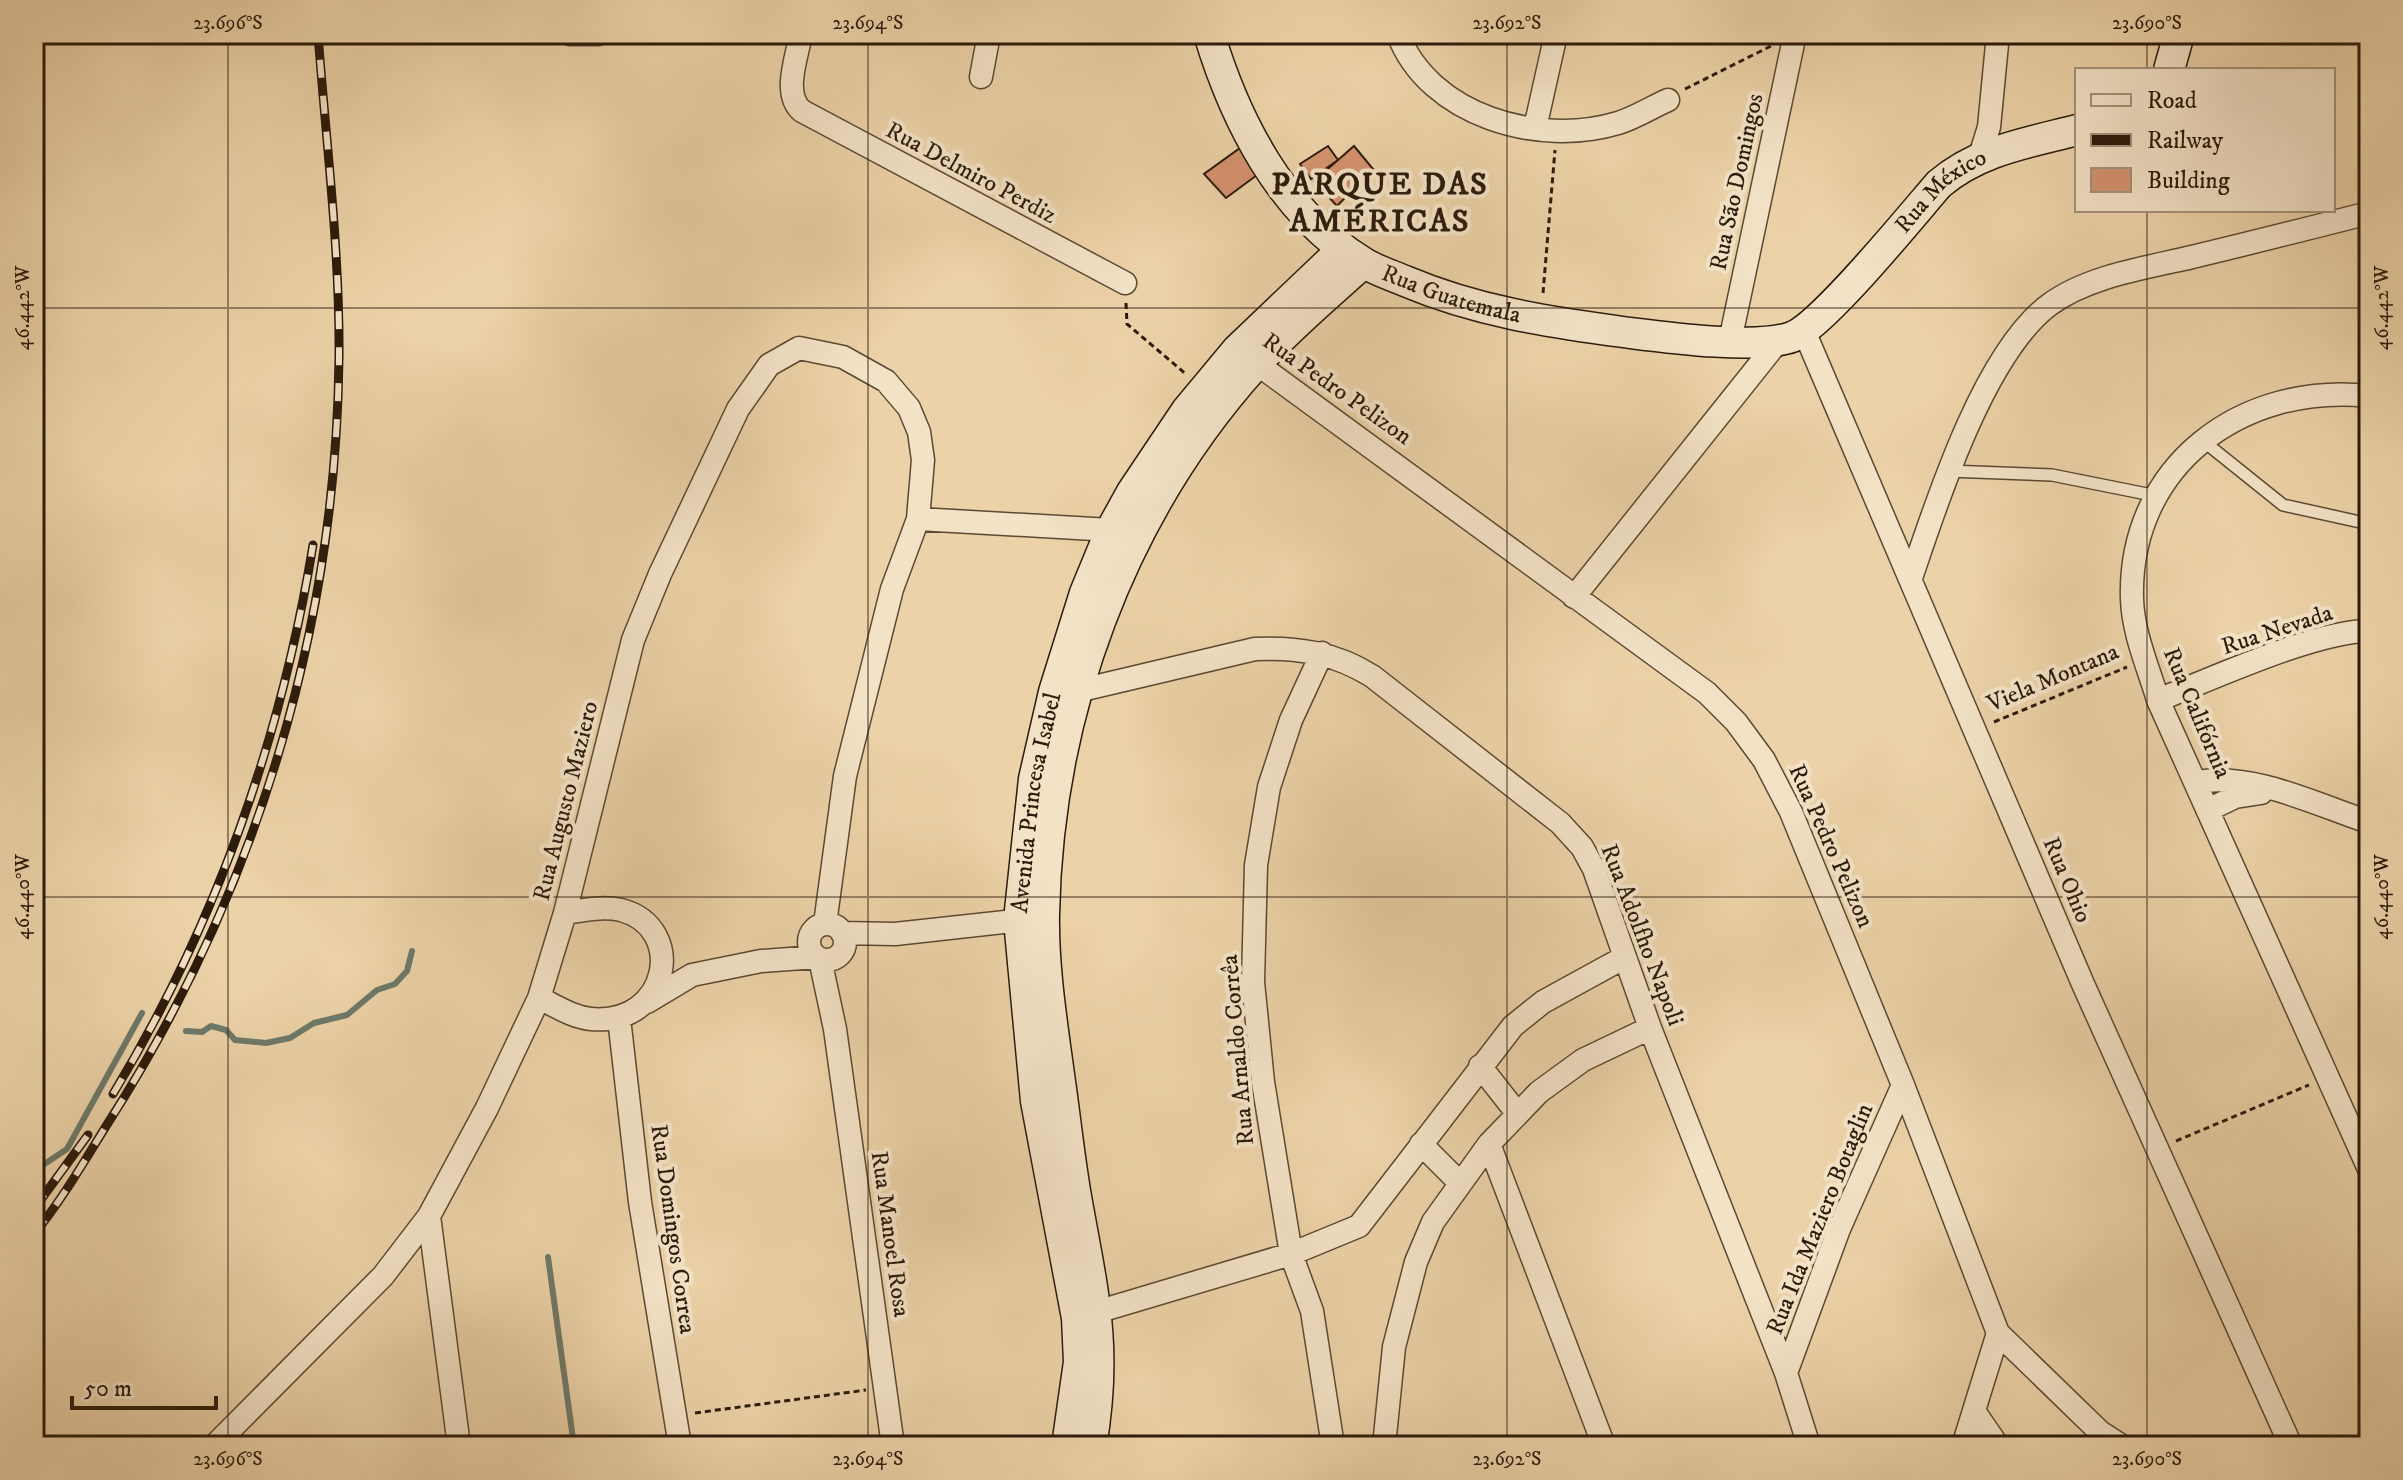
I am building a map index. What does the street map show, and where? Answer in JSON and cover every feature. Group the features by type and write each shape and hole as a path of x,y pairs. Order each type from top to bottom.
{"main road":[{"name":"Rua Guatemala","path":"1209,34 1230,94 1257,149 1294,202 1353,256 1444,298 1540,321 1666,338 1730,341 1800,330"},
{"path":"2170,68 2179,34"},
{"path":"1980,156 2075,131"},
{"name":"Rua México","path":"1800,330 1939,184 1980,156"},
{"name":"Avenida Princesa Isabel","path":"1091,1446 1099,1393 1087,1314 1036,1101 1031,919 1034,779 1054,692 1085,593 1111,530 1187,410 1204,389 1246,357 1353,256"},
{"name":"Avenida Princesa Isabel","path":"1031,919 1077,691 1114,582 1135,534 1246,357"},
{"name":"Avenida Princesa Isabel","path":"1067,1446 1087,1314"}],"street":[{"path":"570,34 597,35"},
{"name":"Rua Delmiro Perdiz","path":"801,34 792,89 795,106 1125,283"},
{"path":"981,77 989,34"},
{"path":"1398,34 1422,75 1449,98 1487,119 1546,129 1619,123 1668,100"},
{"path":"1546,129 1556,34"},
{"name":"Rua São Domingos","path":"1730,341 1795,34"},
{"name":"Rua México","path":"1980,156 1989,127 1998,34"},
{"path":"1911,578 1949,471 2007,349 2032,320 2068,293 2127,273 2369,213"},
{"name":"Rua México","path":"1574,597 1800,330"},
{"name":"Rua Ohio","path":"1800,330 1911,578 2083,984 2291,1446"},
{"name":"Rua Augusto Maziero","path":"214,1446 383,1276 429,1216 487,1108 539,998 565,913 633,640 660,574 738,409 769,365 799,348 817,349 843,357 886,381 909,408 919,432 923,460 918,519"},
{"name":"Rua Pedro Pelizon","path":"1246,357 1382,452 1707,693 1736,722 1764,760 1791,812 1903,1085 1998,1333"},
{"name":"Rua Califórnia","path":"2369,396 2309,396 2267,404 2202,439 2172,472 2157,496 2135,568 2132,599 2158,700 2210,809 2369,1169"},
{"path":"918,519 1111,530"},
{"name":"Rua Manoel Rosa","path":"893,1446 835,1029 829,943 835,846 858,715 892,589 918,519"},
{"name":"Rua Nevada","path":"2158,700 2280,654 2337,636 2369,631"},
{"name":"Rua Adolfho Napoli","path":"1077,691 1255,649 1284,648 1322,653 1350,663 1372,676 1560,823 1582,847 1594,869 1650,1028 1786,1373 1809,1446"},
{"name":"Rua Arnaldo Corrêa","path":"1322,653 1291,720 1269,787 1256,865 1253,982 1263,1082 1291,1254 1312,1311 1333,1446"},
{"path":"2197,782 2232,781 2274,791 2369,822"},
{"path":"2210,809 2235,797 2274,791"},
{"path":"565,913 622,910 638,918 651,931 673,968 692,975"},
{"path":"539,998 587,1018 619,1018 692,975 829,943 1031,919"},
{"path":"646,1003 657,986 662,967 660,947"},
{"path":"1087,1314 1291,1254 1359,1226 1513,1026 1543,1002 1625,957"},
{"name":"Rua Domingos Correa","path":"619,1018 640,1202 680,1446"},
{"path":"1384,1446 1394,1347 1416,1262 1433,1222 1459,1182 1517,1113 1583,1060 1650,1028"},
{"path":"1480,1066 1517,1113"},
{"name":"Rua Ida Maziero Botaglin","path":"1786,1373 1839,1229 1903,1085"},
{"path":"1421,1144 1459,1182"},
{"path":"1489,1144 1604,1446"},
{"path":"429,1216 459,1446"},
{"path":"1963,1446 1998,1333 2100,1432 2122,1446"},
{"path":"1974,1411 1998,1446"}],"lane":[{"path":"2202,439 2283,505 2369,524"},
{"path":"1949,471 2052,475 2157,496"}],"path":[{"path":"1668,100 1698,80 1795,34"},
{"path":"1540,321 1546,129"},
{"path":"1125,283 1127,324 1204,389"},
{"name":"Viela Montana","path":"1974,731 2145,659"},
{"path":"2159,1148 2327,1077"},
{"path":"675,1416 885,1387"}],"building":[{"path":"1148,34 1191,34 1193,43"},
{"path":"1328,146 1338,160 1311,179 1300,164"},
{"path":"1354,146 1373,169 1337,206 1314,181"},
{"path":"1240,148 1257,175 1226,198 1204,174"}],"waterway":[{"path":"186,1031 202,1032 211,1026 226,1030 235,1040 266,1043 290,1038 314,1023 347,1015 377,990 395,984 407,971 412,951"},
{"path":"34,1171 67,1149 142,1013"},
{"path":"548,1257 574,1446"}],"railway":[{"path":"34,1234 73,1180 160,1036 206,945 245,852 278,757 303,660 322,560 334,460 339,358 335,236 318,34"},
{"path":"113,1094 183,964 240,829 283,689 313,545"},
{"path":"34,1209 88,1135"}],"district":[{"name":"PARQUE DAS AMÉRICAS","path":"1380,204"}]}
